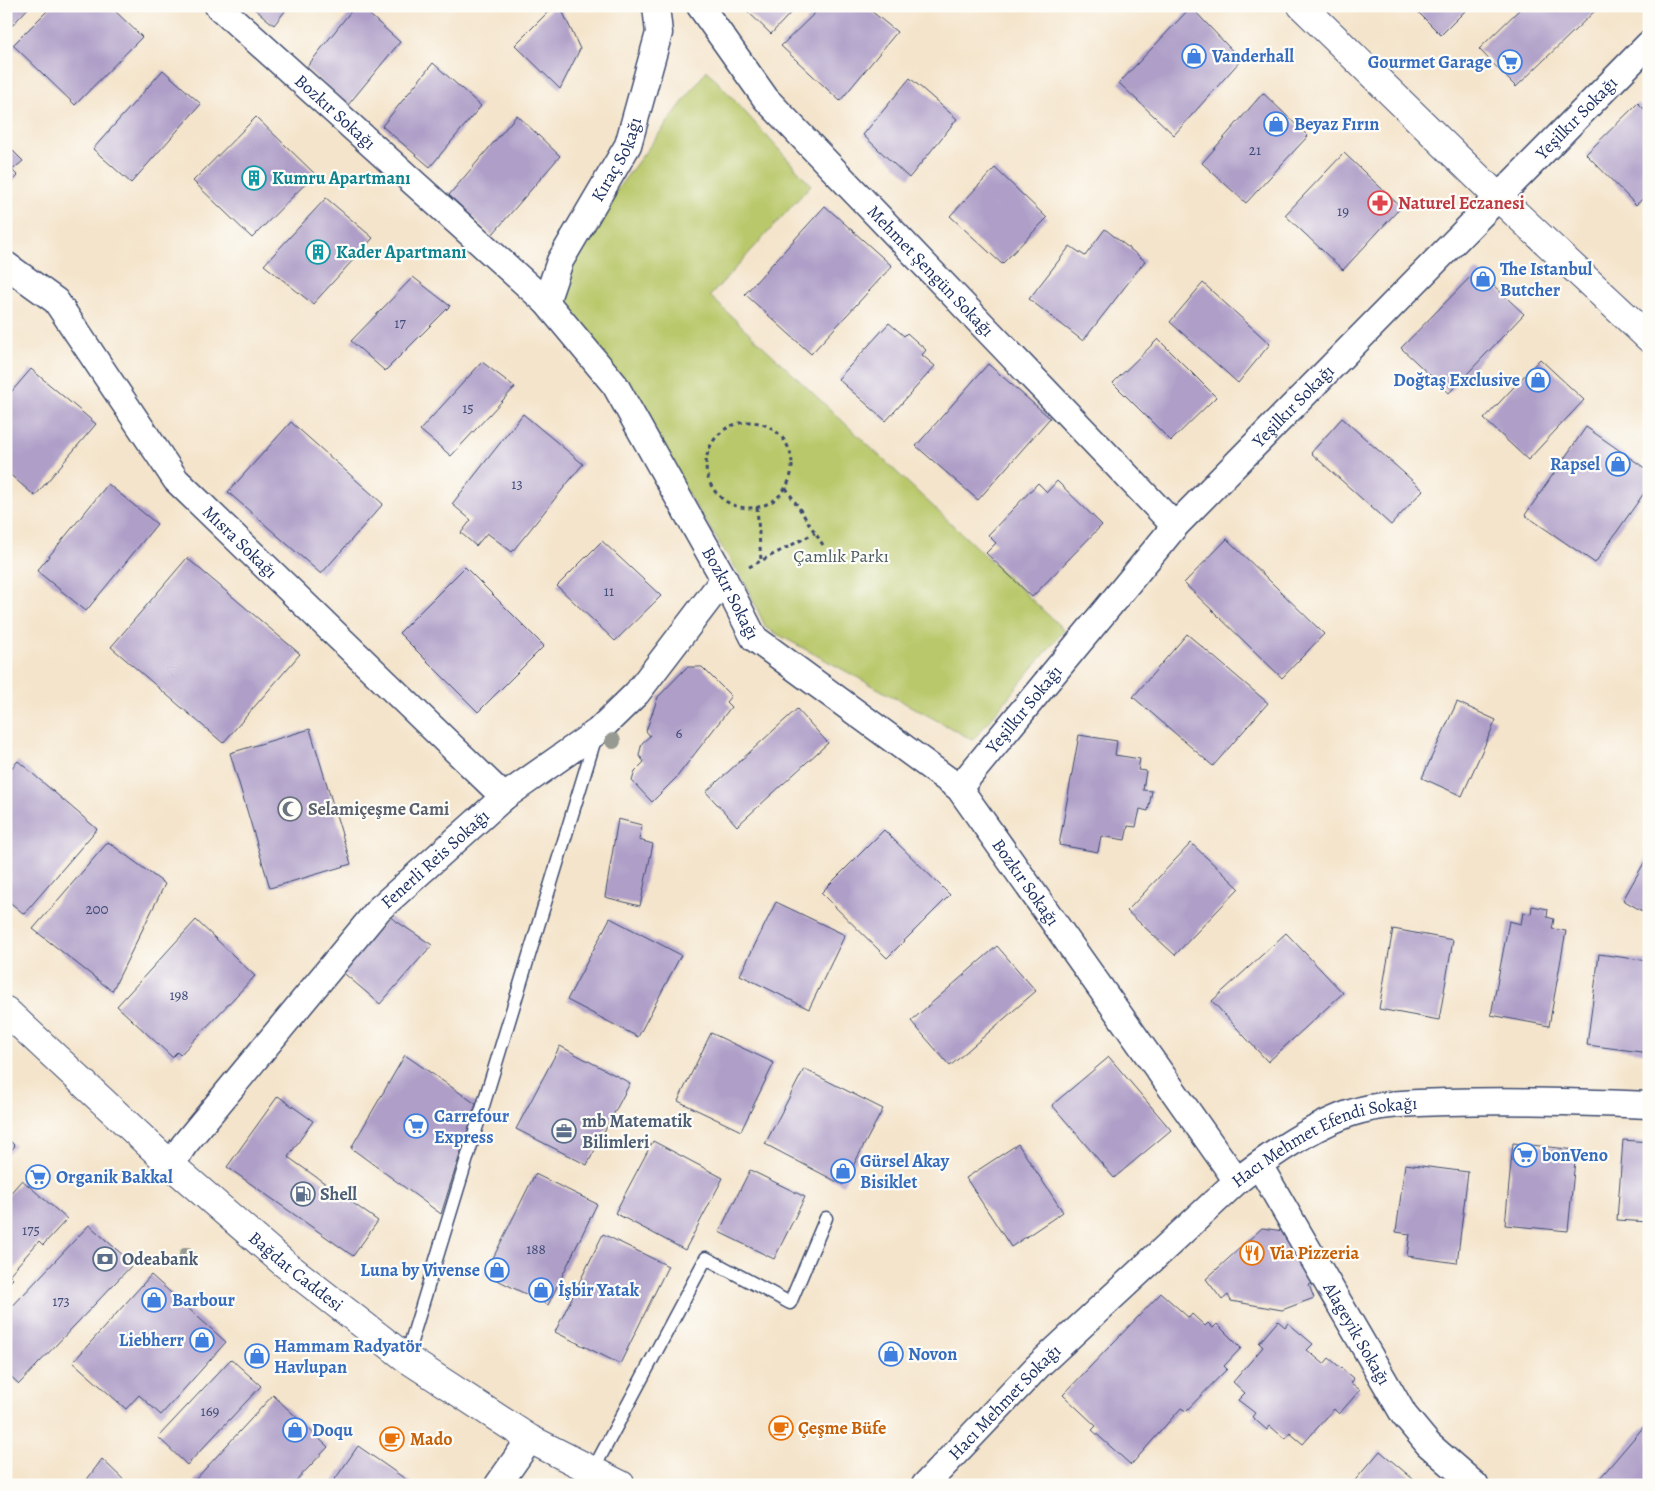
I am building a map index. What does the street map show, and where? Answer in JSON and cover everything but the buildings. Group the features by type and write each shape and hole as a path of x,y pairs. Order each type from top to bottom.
{"main road":[{"path":"1302,6 1498,197 1649,338"},
{"name":"Bağdat Caddesi","path":"6,1011 171,1165 285,1264 406,1358 530,1438 621,1485"}],"street":[{"name":"Bozkır Sokağı","path":"218,6 546,302 615,385 724,579 754,638 959,788 1237,1181"},
{"name":"Kıraç Sokağı","path":"546,302 560,261 628,145 659,33 656,6"},
{"name":"Mehmet Şengün Sokağı","path":"700,6 766,99 1176,526"},
{"name":"Yeşilkır Sokağı","path":"959,788 1176,526 1649,44"},
{"name":"Mısra Sokağı","path":"6,265 56,302 176,480 504,797"},
{"name":"Fenerli Reis Sokağı","path":"171,1165 379,909 504,797 598,731 637,693 724,579"},
{"name":"Hacı Mehmet Efendi Sokağı","path":"1065,1341 1237,1181 1259,1165 1337,1119 1378,1106 1496,1101 1649,1105"},
{"name":"Alageyik Sokağı","path":"1259,1165 1404,1415 1434,1451 1475,1485"},
{"name":"Hacı Mehmet Sokağı","path":"924,1485 1015,1389 1065,1341"},
{"path":"498,1485 530,1438"}],"lane":[{"path":"406,1358 598,731"},
{"path":"593,1470 706,1258 790,1303 826,1218"}],"path":[{"path":"751,422 767,426 783,438 790,451 792,469 786,488 772,502 748,509 736,507 724,501 711,487 705,466 709,448 720,433 736,424 751,422"},
{"path":"786,488 822,545"},
{"path":"757,507 761,560"},
{"path":"724,579 815,533"}],"green space":[{"name":"Çamlık Parkı","path":"707,70 811,185 710,296 1064,630 973,740 766,628 745,583 684,488 559,306 561,287 594,220"}],"place":[{"name":"Vanderhall","path":"1194,56"},
{"name":"Gourmet Garage","path":"1510,62"},
{"name":"Beyaz Fırın","path":"1276,124"},
{"name":"Kumru Apartmanı","path":"254,178"},
{"name":"Naturel Eczanesi","path":"1380,203"},
{"name":"Kader Apartmanı","path":"318,252"},
{"name":"The Istanbul Butcher","path":"1483,279"},
{"name":"Doğtaş Exclusive","path":"1538,380"},
{"name":"Rapsel","path":"1618,464"},
{"name":"Selamiçeşme Cami","path":"290,809"},
{"name":"Carrefour Express","path":"416,1126"},
{"name":"mb Matematik Bilimleri","path":"564,1131"},
{"name":"bonVeno","path":"1525,1155"},
{"name":"Gürsel Akay Bisiklet","path":"843,1171"},
{"name":"Organik Bakkal","path":"38,1177"},
{"name":"Shell","path":"303,1194"},
{"name":"Via Pizzeria","path":"1252,1253"},
{"name":"Odeabank","path":"105,1259"},
{"name":"Luna by Vivense","path":"497,1270"},
{"name":"İşbir Yatak","path":"541,1290"},
{"name":"Barbour","path":"154,1300"},
{"name":"Liebherr","path":"202,1340"},
{"name":"Novon","path":"891,1354"},
{"name":"Hammam Radyatör Havlupan","path":"257,1356"},
{"name":"Çeşme Büfe","path":"781,1428"},
{"name":"Doqu","path":"295,1430"},
{"name":"Mado","path":"392,1439"}]}
